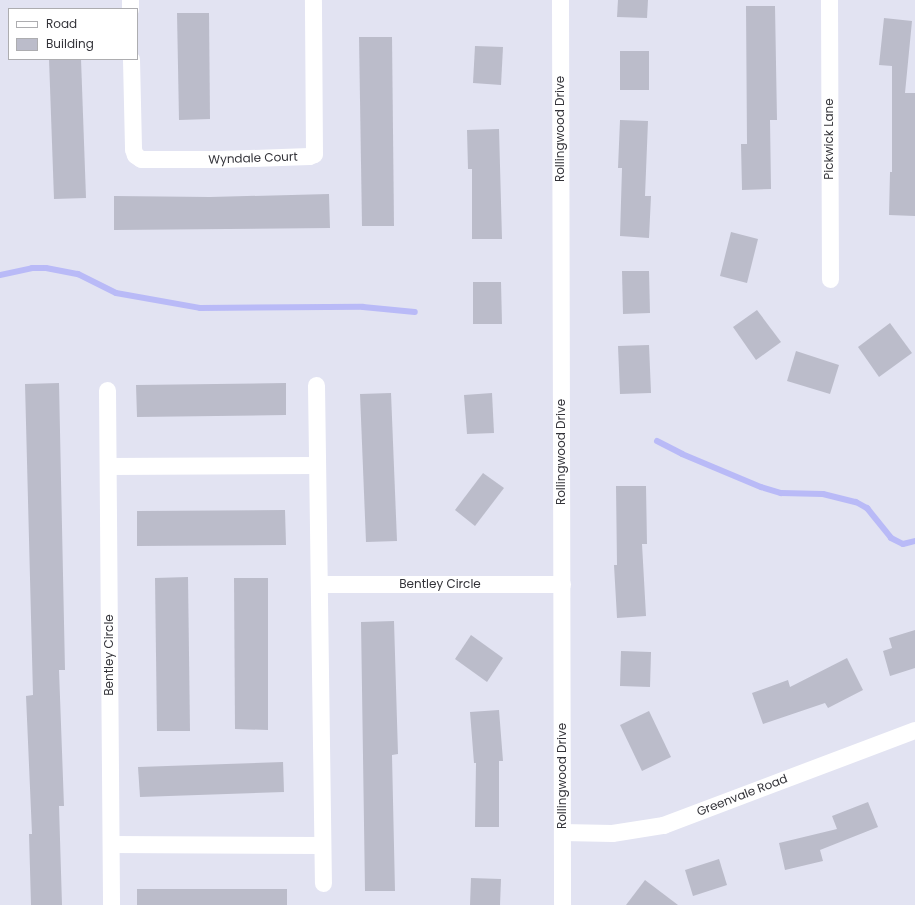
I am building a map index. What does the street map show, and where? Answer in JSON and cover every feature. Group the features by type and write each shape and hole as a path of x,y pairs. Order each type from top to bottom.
{"street":[{"name":"Wyndale Court","path":"131,60 132,149 141,159 220,159 309,156 314,154 313,0"},
{"name":"Rollingwood Drive","path":"560,0 562,905"},
{"name":"Pickwick Lane","path":"829,0 830,279"},
{"path":"316,385 323,883"},
{"name":"Bentley Circle","path":"108,390 111,905"},
{"path":"108,466 317,465"},
{"name":"Bentley Circle","path":"318,584 562,584"},
{"name":"Greenvale Road","path":"562,832 612,833 663,825 915,730"},
{"path":"111,844 322,845"}],"building":[{"path":"618,0 648,0 647,18 617,17"},
{"path":"746,6 775,6 777,120 770,120 771,189 742,190 741,144 747,144"},
{"path":"177,13 209,13 210,119 179,120"},
{"path":"884,18 912,21 905,93 915,93 915,216 889,215 890,172 892,172 892,66 879,65"},
{"path":"359,37 392,37 394,226 362,226"},
{"path":"475,46 503,47 501,85 473,83"},
{"path":"620,51 649,51 649,90 620,90"},
{"path":"49,60 81,60 86,198 54,199"},
{"path":"620,120 648,121 645,196 651,196 649,238 620,236 622,168 618,168"},
{"path":"499,129 502,239 472,239 472,169 468,169 467,130"},
{"path":"329,194 330,228 114,230 114,196 210,197"},
{"path":"731,232 758,239 747,283 720,276"},
{"path":"622,271 649,271 650,313 623,314"},
{"path":"473,282 501,282 502,324 473,324"},
{"path":"757,310 781,342 756,360 733,327"},
{"path":"890,323 912,353 879,377 858,347"},
{"path":"649,345 651,393 620,394 618,346"},
{"path":"796,351 839,365 830,394 787,381"},
{"path":"59,383 65,670 59,670 64,806 59,806 62,905 31,905 29,834 32,834 26,696 33,695 25,384"},
{"path":"286,383 286,415 137,417 136,385"},
{"path":"391,393 397,541 366,542 360,394"},
{"path":"492,393 494,433 467,434 464,395"},
{"path":"483,473 504,488 475,526 455,510"},
{"path":"616,486 646,486 647,544 642,544 646,616 617,618 614,565 617,565"},
{"path":"285,510 286,545 137,546 137,511"},
{"path":"188,577 190,731 157,731 155,578"},
{"path":"234,578 268,578 268,730 235,729"},
{"path":"394,621 398,754 392,755 395,891 365,891 361,622"},
{"path":"915,630 915,668 890,676 883,651 892,648 889,638"},
{"path":"471,635 503,658 487,682 455,659"},
{"path":"621,651 651,652 650,687 620,686"},
{"path":"847,658 863,690 828,708 825,703 763,724 752,693 788,680 790,687"},
{"path":"499,710 503,761 499,761 499,827 475,827 476,763 474,763 470,712"},
{"path":"649,711 671,757 642,771 620,725"},
{"path":"283,762 284,792 140,797 138,767"},
{"path":"868,802 878,827 820,850 823,861 785,870 779,843 837,829 832,816"},
{"path":"719,859 727,885 693,896 685,870"},
{"path":"471,878 501,879 500,905 470,905"},
{"path":"645,880 678,905 626,905"},
{"path":"137,889 287,889 287,905 137,905"}],"waterway":[{"path":"0,275 32,268 46,268 78,274 116,293 200,308 363,307 415,312"},
{"path":"657,441 682,454 761,487 781,493 823,494 856,502 867,508 891,538 903,544 915,541"}]}
